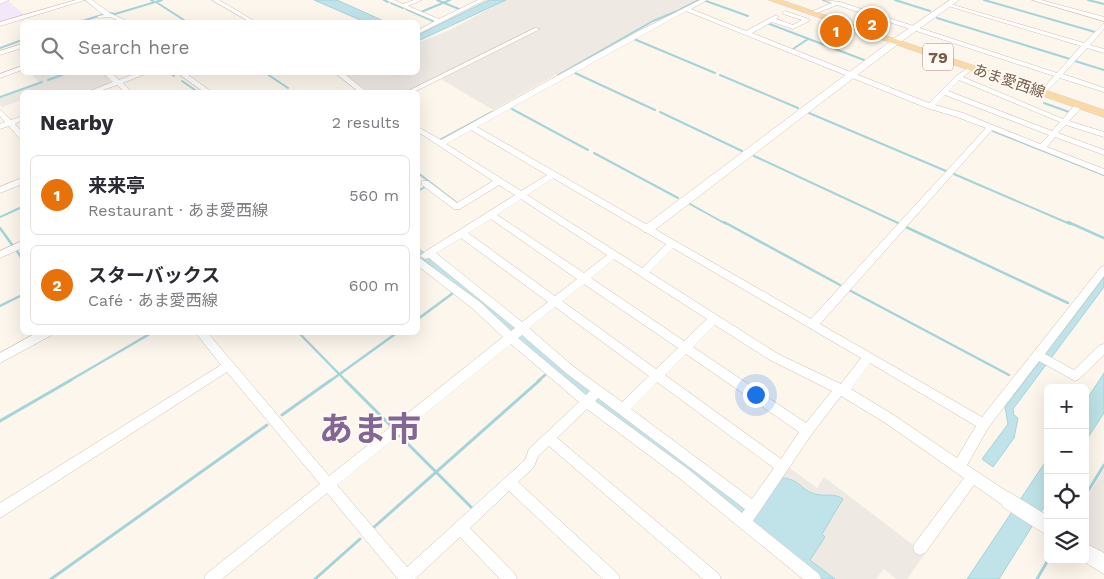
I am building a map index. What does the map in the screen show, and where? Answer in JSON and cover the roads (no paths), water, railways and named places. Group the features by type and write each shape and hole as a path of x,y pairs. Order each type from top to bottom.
{"main road":[{"name":"あま愛西線","path":"773,0 1045,90 1104,112"},
{"name":"あま愛西線","path":"779,0 971,68 1104,112"}],"street":[{"path":"0,2 6,0"},
{"path":"0,24 82,0"},
{"path":"88,0 108,19 114,16 122,20"},
{"path":"215,0 250,20"},
{"path":"388,0 439,21"},
{"path":"403,6 419,0"},
{"path":"420,31 482,0"},
{"path":"440,144 656,23 704,0"},
{"path":"827,0 1104,90"},
{"path":"815,12 849,0"},
{"path":"1035,0 1104,19"},
{"path":"648,230 896,41 951,2 1104,52"},
{"path":"748,33 795,7"},
{"path":"686,8 930,106 960,115 1104,172"},
{"path":"772,20 793,28 807,20 785,13"},
{"path":"1045,90 1104,25"},
{"path":"414,90 536,29"},
{"path":"0,53 20,47"},
{"path":"930,106 958,77 971,68"},
{"path":"0,76 20,69"},
{"path":"109,75 127,90"},
{"path":"98,90 138,75"},
{"path":"183,75 205,90"},
{"path":"341,75 360,90"},
{"path":"958,77 1065,122 1104,135"},
{"path":"944,92 1104,153"},
{"path":"1042,147 1079,105"},
{"path":"0,112 20,134"},
{"path":"0,126 20,119"},
{"path":"471,127 984,424"},
{"path":"812,325 990,127"},
{"path":"420,130 519,196 774,357 842,390 888,418 1044,524"},
{"path":"420,260 553,175"},
{"path":"0,190 20,182"},
{"path":"425,183 457,207 498,182"},
{"path":"490,214 807,431"},
{"path":"461,233 782,467"},
{"path":"643,273 672,244"},
{"path":"0,255 20,245"},
{"path":"429,254 515,333"},
{"path":"211,579 614,255"},
{"path":"420,263 515,333 593,396 749,515"},
{"path":"959,467 984,424 1043,357 1104,269"},
{"path":"623,409 714,319"},
{"path":"0,358 42,335"},
{"path":"202,335 406,579 530,462 533,453 593,396"},
{"path":"1043,357 1075,376 1104,348"},
{"path":"749,515 807,431 868,357"},
{"path":"0,511 228,366"},
{"path":"593,396 623,409 749,515 814,579"},
{"path":"548,438 714,579"},
{"path":"920,548 973,476"},
{"path":"509,482 613,579"},
{"path":"460,527 510,579"},
{"path":"1089,555 1104,564"}],"water":[{"path":"314,0 337,0 382,20 360,20"},
{"path":"489,0 506,0 420,40 420,34"},
{"path":"420,250 755,514 779,478 791,480 815,494 833,495 843,499 822,534 825,537 810,560 835,579 820,579 593,401 420,257"},
{"path":"1104,277 1104,287 1013,409 1014,415 1018,418 1014,438 993,467 982,459 1008,424 1005,407"},
{"path":"1104,373 1104,413 1089,436 1089,429 1089,396"},
{"path":"1044,464 1044,507 999,579 967,579"}],"waterway":[{"path":"109,13 115,14 162,0"},
{"path":"384,0 388,2"},
{"path":"437,0 444,3"},
{"path":"444,3 450,0"},
{"path":"681,9 699,0"},
{"path":"823,0 832,3"},
{"path":"895,0 930,11"},
{"path":"984,0 1095,32"},
{"path":"1088,0 1104,4"},
{"path":"706,1 748,16"},
{"path":"156,2 184,20"},
{"path":"391,3 403,8"},
{"path":"421,12 444,3"},
{"path":"444,3 459,9"},
{"path":"406,9 433,21"},
{"path":"558,75 653,21 682,9"},
{"path":"86,20 105,14"},
{"path":"937,18 1070,59"},
{"path":"767,23 864,60"},
{"path":"634,39 715,73"},
{"path":"793,49 808,39"},
{"path":"0,48 20,41"},
{"path":"1075,61 1104,70"},
{"path":"575,73 655,110"},
{"path":"48,80 62,75"},
{"path":"268,75 288,88"},
{"path":"720,75 798,108"},
{"path":"182,81 195,90"},
{"path":"0,97 42,82"},
{"path":"1044,103 1069,112"},
{"path":"512,109 588,150"},
{"path":"440,140 492,112"},
{"path":"660,112 742,151"},
{"path":"809,113 946,171"},
{"path":"993,131 1104,175"},
{"path":"594,153 678,198"},
{"path":"754,156 898,223"},
{"path":"954,174 1070,224"},
{"path":"420,175 457,203"},
{"path":"420,190 425,187"},
{"path":"690,204 726,224"},
{"path":"0,217 20,208"},
{"path":"724,222 840,285"},
{"path":"1068,222 1104,238"},
{"path":"906,227 1068,303"},
{"path":"0,228 13,246"},
{"path":"17,251 20,256"},
{"path":"849,290 1009,375"},
{"path":"420,318 453,293"},
{"path":"0,306 20,296"},
{"path":"69,381 148,335"},
{"path":"301,335 339,374"},
{"path":"339,374 394,335"},
{"path":"330,381 339,374"},
{"path":"339,374 346,381"},
{"path":"538,381 545,375"},
{"path":"0,421 71,380"},
{"path":"282,415 331,380"},
{"path":"436,472 540,380"},
{"path":"346,381 391,426"},
{"path":"51,579 267,425"},
{"path":"398,434 436,472"},
{"path":"1089,489 1104,465"},
{"path":"373,528 436,472"},
{"path":"436,472 472,508"},
{"path":"315,579 360,539"},
{"path":"1037,579 1046,564"}],"place":[{"name":"スターバックス","path":"872,24"},
{"name":"来来亭","path":"836,31"}],"district":[{"name":"あま市","path":"370,429"}]}
